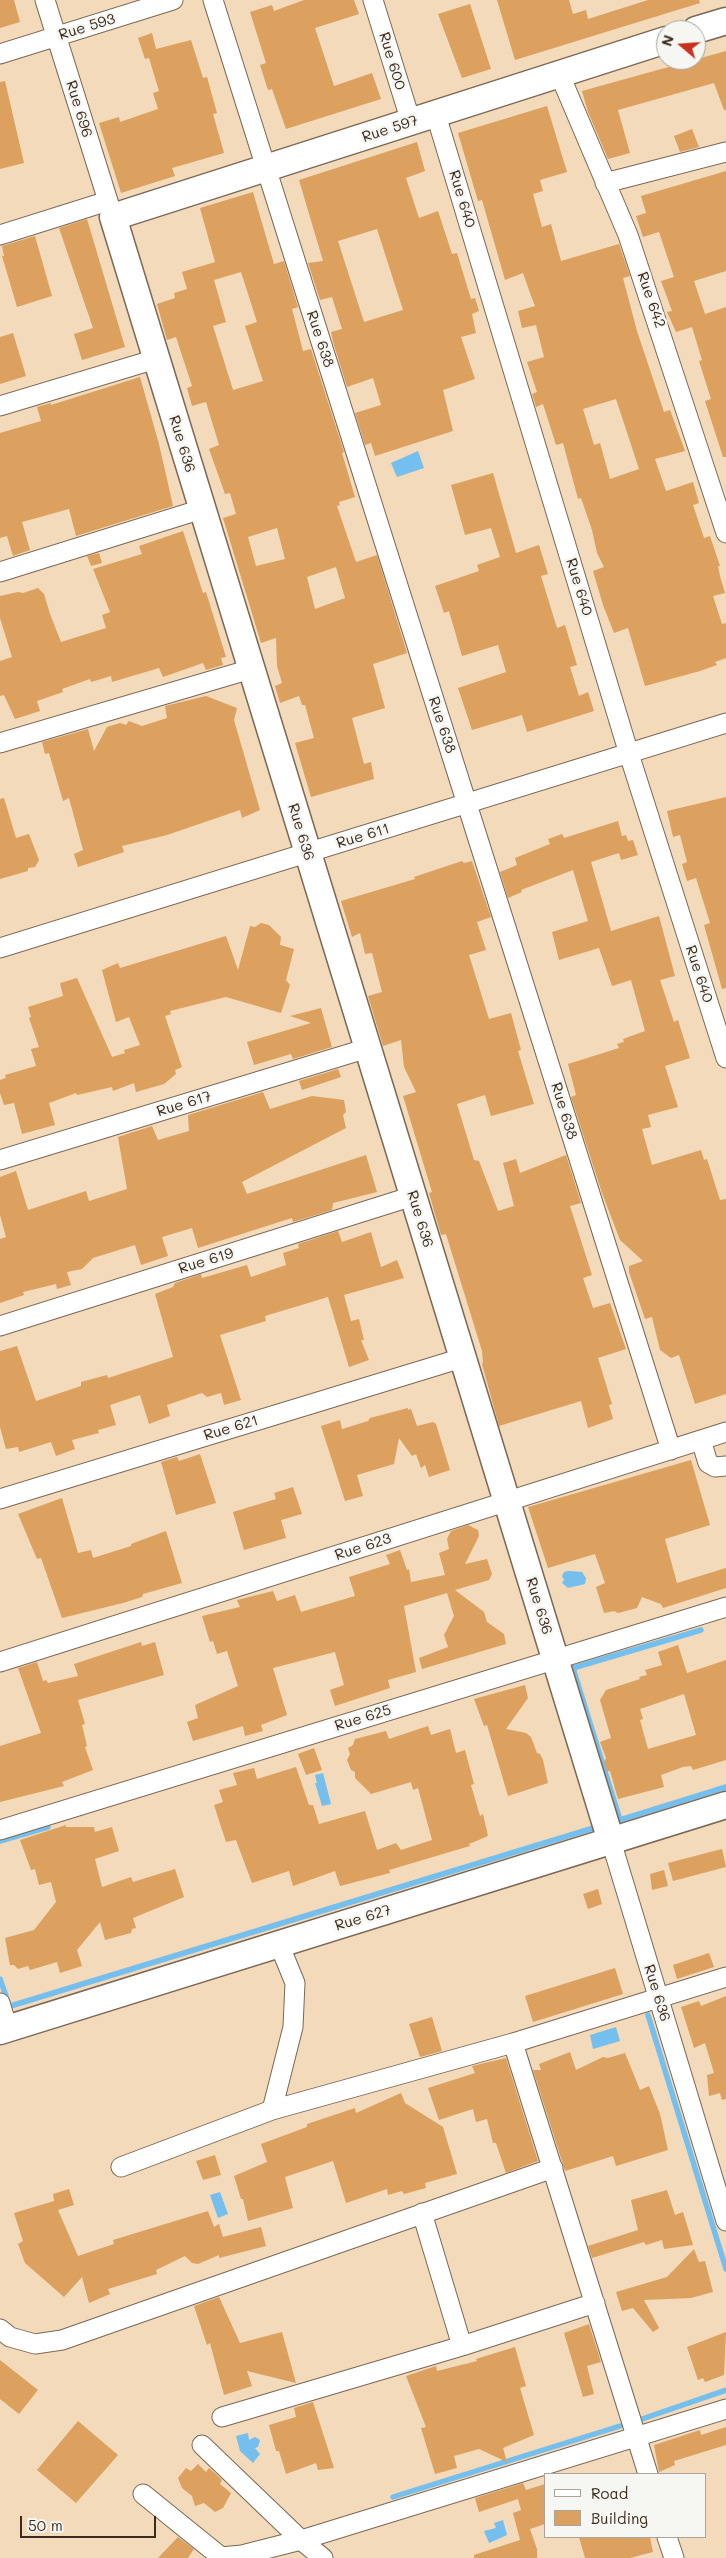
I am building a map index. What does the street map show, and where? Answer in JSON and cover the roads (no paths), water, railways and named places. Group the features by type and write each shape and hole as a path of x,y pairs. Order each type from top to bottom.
{"street":[{"name":"Rue 696","path":"45,0 110,209"},
{"name":"Rue 593","path":"0,54 173,0"},
{"name":"Rue 638","path":"213,0 670,1450"},
{"name":"Rue 600","path":"373,0 411,122"},
{"path":"706,27 726,21"},
{"name":"Rue 597","path":"110,209 266,168 656,43"},
{"name":"Rue 642","path":"558,73 628,235 726,533"},
{"name":"Rue 640","path":"436,114 629,754 726,1058"},
{"path":"605,183 726,152"},
{"path":"0,235 110,209"},
{"name":"Rue 636","path":"110,209 726,2221"},
{"path":"0,406 156,358"},
{"path":"0,572 202,509"},
{"path":"0,743 251,669"},
{"name":"Rue 611","path":"0,948 726,723"},
{"name":"Rue 617","path":"0,1160 368,1048"},
{"name":"Rue 619","path":"0,1326 413,1196"},
{"name":"Rue 621","path":"0,1498 462,1358"},
{"name":"Rue 623","path":"0,1662 726,1432"},
{"path":"701,1440 708,1463 715,1467 726,1466"},
{"name":"Rue 625","path":"0,1830 726,1607"},
{"name":"Rue 627","path":"4,2030 726,1805"},
{"path":"272,2110 293,2027 295,1984 279,1944"},
{"path":"121,2167 272,2110 513,2042 726,1977"},
{"path":"0,2003 4,2030"},
{"path":"513,2042 648,2473"},
{"path":"0,2329 10,2337 35,2344 62,2340 553,2168"},
{"path":"422,2213 462,2346"},
{"path":"222,2416 462,2346 595,2303"},
{"path":"143,2494 222,2557 242,2555 301,2540 726,2408"},
{"path":"202,2445 301,2540 323,2558"},
{"path":"668,2538 674,2558"}],"water":[{"path":"418,451 424,468 397,477 391,463"},
{"path":"564,1572 582,1572 586,1578 585,1584 568,1588 562,1583 564,1580 562,1576"},
{"path":"323,1773 331,1804 322,1806 315,1783 317,1783 315,1775"},
{"path":"616,2027 620,2041 593,2049 590,2035"},
{"path":"220,2192 228,2214 218,2218 210,2195"},
{"path":"248,2433 249,2440 255,2437 260,2440 258,2447 255,2448 260,2454 253,2463 240,2451 236,2436"},
{"path":"503,2520 507,2535 489,2543 484,2531 496,2528 494,2523"}],"waterway":[{"path":"612,1823 620,1820 573,1668 701,1630"},
{"path":"620,1820 726,1787"},
{"path":"4,2008 600,1826"},
{"path":"0,1841 48,1827"},
{"path":"0,1979 8,2002"},
{"path":"648,2015 726,2269"},
{"path":"642,2419 726,2390"},
{"path":"393,2497 620,2426"}]}
